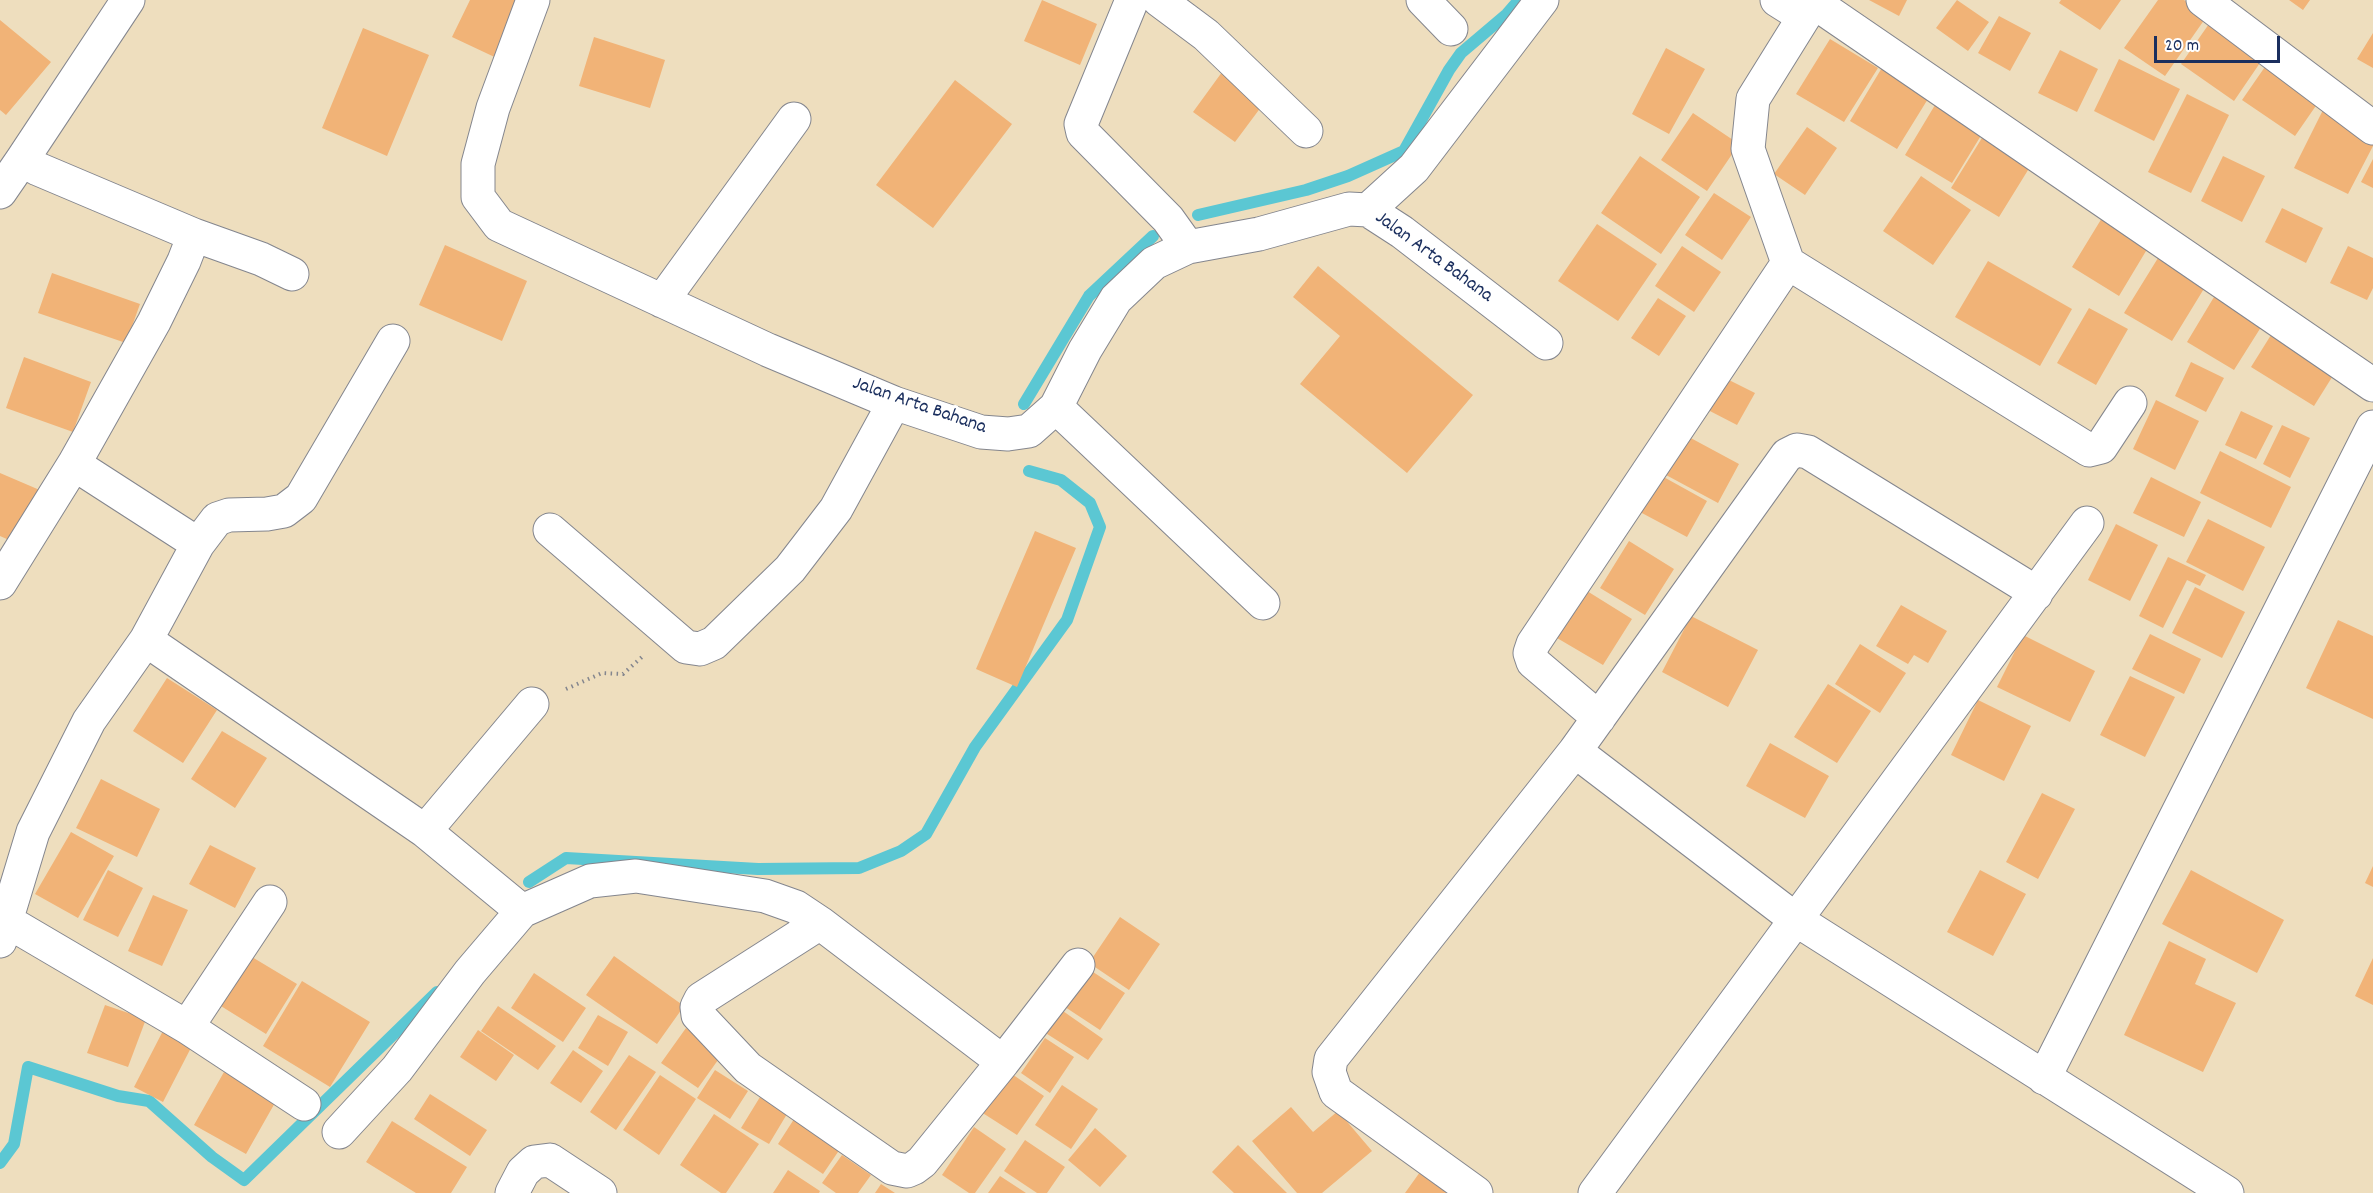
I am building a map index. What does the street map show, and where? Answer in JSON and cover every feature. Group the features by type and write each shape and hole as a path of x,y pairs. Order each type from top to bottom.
{"street":[{"path":"0,192 128,0"},
{"name":"Jalan Arta Bahana","path":"533,0 490,119 478,164 478,197 499,225 768,350 894,403 981,432 1008,434 1029,431 1056,407 1085,350 1116,300 1154,263 1188,247 1258,234 1349,209 1368,210 1402,232 1546,343"},
{"path":"1132,0 1081,124 1083,133 1168,219 1188,247"},
{"path":"1159,0 1206,34 1306,131"},
{"path":"1423,0 1451,29"},
{"path":"1368,210 1414,168 1542,0"},
{"path":"1777,0 1812,7 2373,385"},
{"path":"2203,0 2373,128"},
{"path":"1812,7 1753,99 1749,135 1749,149 1788,263 2089,450 2101,447 2130,403"},
{"path":"662,301 794,119"},
{"path":"22,160 38,170 194,235 261,259 292,274"},
{"path":"0,583 74,464 154,322 194,235"},
{"path":"1599,718 1533,662 1530,653 1533,644 1788,263"},
{"path":"304,1104 187,1027 3,930 33,832 48,802 89,721 147,640 198,544 217,519 242,514 284,511 302,498 393,340"},
{"path":"550,530 686,647 700,649 714,643 790,569 836,509 894,403"},
{"path":"1056,407 1263,603"},
{"path":"2044,1078 2373,427"},
{"path":"1476,1193 1336,1092 1331,1083 1329,1066 1339,1047 1575,752 1787,454 1797,450 1808,452 2036,594"},
{"path":"74,464 198,544"},
{"path":"1595,1193 2087,523"},
{"path":"147,640 425,831 522,911"},
{"path":"425,831 532,704"},
{"path":"1575,752 1795,919 2227,1193"},
{"path":"339,1132 397,1069 470,972 522,911 590,881 636,876 765,896 796,907 1004,1062"},
{"path":"187,1027 270,902"},
{"path":"820,923 698,1002 698,1015 748,1068 892,1168 907,1171 922,1162 1004,1062 1078,965"},
{"path":"512,1193 523,1172 534,1162 550,1160 600,1193"}],"path":[{"path":"532,704 552,687 560,691 602,673 623,674 669,633"}],"building":[{"path":"470,0 522,0 503,61 452,37"},
{"path":"1042,0 1097,24 1080,65 1024,41"},
{"path":"1869,0 1907,0 1899,16"},
{"path":"1957,0 1989,22 1968,51 1936,28"},
{"path":"2061,0 2121,0 2100,30 2059,3"},
{"path":"2158,0 2184,0 2207,16 2165,76 2124,48"},
{"path":"2289,0 2310,0 2303,10"},
{"path":"1999,16 2031,33 2010,71 1978,53"},
{"path":"0,20 51,62 6,115 0,110"},
{"path":"2211,21 2264,57 2234,101 2181,64"},
{"path":"363,28 429,55 387,156 322,128"},
{"path":"2373,33 2373,68 2357,59"},
{"path":"594,37 665,60 650,108 579,86"},
{"path":"1830,39 1878,68 1844,122 1796,94"},
{"path":"1666,48 1705,69 1669,134 1632,114"},
{"path":"2060,50 2098,69 2077,112 2038,93"},
{"path":"2119,59 2180,89 2154,141 2094,111"},
{"path":"2269,61 2322,97 2295,136 2242,100"},
{"path":"1883,66 1931,94 1897,149 1850,121"},
{"path":"1225,68 1267,99 1235,142 1193,112"},
{"path":"955,80 1012,124 933,228 876,185"},
{"path":"2187,94 2229,115 2191,193 2148,172"},
{"path":"1938,100 1985,129 1952,183 1905,155"},
{"path":"2323,110 2373,135 2373,146 2348,194 2294,168"},
{"path":"1693,113 1739,144 1707,191 1661,160"},
{"path":"1807,127 1837,148 1805,195 1774,174"},
{"path":"1985,133 2033,162 1999,217 1951,188"},
{"path":"1640,156 1700,197 1661,254 1601,213"},
{"path":"2223,156 2265,176 2242,222 2201,201"},
{"path":"2373,159 2373,188 2361,182"},
{"path":"1921,176 1971,210 1933,265 1883,231"},
{"path":"1714,193 1751,217 1722,260 1685,235"},
{"path":"2282,208 2323,228 2306,263 2265,242"},
{"path":"2105,213 2152,241 2119,296 2072,267"},
{"path":"1597,224 1657,264 1618,321 1558,281"},
{"path":"445,245 527,281 502,341 419,305"},
{"path":"1682,246 1721,272 1694,312 1655,286"},
{"path":"2348,246 2373,258 2373,288 2367,300 2330,283"},
{"path":"2158,258 2205,287 2172,341 2124,313"},
{"path":"1988,261 2072,309 2040,366 1955,317"},
{"path":"1318,266 1473,395 1407,473 1300,384 1340,336 1293,297"},
{"path":"52,273 140,304 126,343 38,313"},
{"path":"2220,287 2268,316 2234,370 2187,342"},
{"path":"1658,298 1686,316 1659,356 1631,338"},
{"path":"2089,308 2128,329 2096,385 2057,363"},
{"path":"2276,327 2339,366 2314,406 2251,367"},
{"path":"24,357 91,382 73,432 6,408"},
{"path":"2191,362 2224,378 2206,412 2175,396"},
{"path":"1723,377 1755,393 1737,425 1706,409"},
{"path":"2156,400 2199,421 2175,470 2133,449"},
{"path":"2241,411 2273,426 2256,459 2225,445"},
{"path":"2282,425 2310,438 2290,478 2263,464"},
{"path":"1687,436 1739,464 1718,503 1666,475"},
{"path":"2220,451 2291,487 2271,528 2200,493"},
{"path":"0,473 42,491 18,544 0,536"},
{"path":"1660,475 1707,501 1687,537 1640,512"},
{"path":"2151,477 2201,502 2184,537 2133,513"},
{"path":"2208,519 2265,547 2243,591 2186,562"},
{"path":"2116,524 2158,545 2130,601 2088,580"},
{"path":"1035,531 1076,548 1017,687 976,669"},
{"path":"1629,541 1674,569 1645,615 1600,588"},
{"path":"2168,557 2206,575 2200,586 2187,580 2163,628 2139,616"},
{"path":"2195,587 2245,612 2222,658 2172,633"},
{"path":"1587,591 1632,619 1603,665 1557,638"},
{"path":"1901,605 1947,631 1928,663 1914,655 1908,664 1876,646"},
{"path":"1691,616 1758,650 1728,707 1662,672"},
{"path":"2338,620 2373,636 2373,719 2306,688"},
{"path":"2150,634 2201,659 2184,694 2132,669"},
{"path":"2023,635 2095,671 2070,722 1997,687"},
{"path":"1860,644 1906,673 1880,713 1835,684"},
{"path":"2130,676 2175,697 2145,757 2100,735"},
{"path":"167,678 217,710 183,763 133,731"},
{"path":"1828,684 1871,711 1837,763 1794,737"},
{"path":"1978,700 2031,726 2004,781 1951,755"},
{"path":"222,731 267,758 235,808 191,779"},
{"path":"1770,743 1829,776 1805,818 1746,786"},
{"path":"101,779 160,809 137,857 76,828"},
{"path":"2042,793 2075,809 2038,879 2006,862"},
{"path":"71,832 114,856 78,918 35,894"},
{"path":"210,845 256,868 235,908 189,884"},
{"path":"2373,866 2373,887 2365,883"},
{"path":"108,870 143,888 118,937 83,920"},
{"path":"1980,870 2026,894 1993,956 1947,932"},
{"path":"2191,870 2284,920 2257,973 2162,924"},
{"path":"153,895 188,910 162,966 128,951"},
{"path":"1120,917 1160,944 1129,990 1089,963"},
{"path":"2169,941 2206,959 2195,984 2236,1003 2203,1072 2124,1035"},
{"path":"247,954 297,984 266,1034 216,1003"},
{"path":"614,956 684,1006 657,1044 586,995"},
{"path":"2373,958 2373,1005 2355,996"},
{"path":"1090,970 1125,993 1100,1030 1065,1007"},
{"path":"534,973 586,1008 563,1042 511,1008"},
{"path":"302,981 370,1022 330,1087 263,1046"},
{"path":"105,1005 146,1019 128,1067 87,1053"},
{"path":"498,1006 556,1046 538,1070 481,1031"},
{"path":"1060,1009 1103,1039 1088,1060 1044,1032"},
{"path":"598,1015 628,1032 608,1066 578,1048"},
{"path":"166,1025 195,1040 163,1102 134,1087"},
{"path":"686,1028 723,1053 698,1088 661,1063"},
{"path":"478,1030 514,1055 496,1081 460,1057"},
{"path":"1045,1038 1074,1057 1050,1093 1021,1073"},
{"path":"573,1050 603,1071 581,1103 550,1083"},
{"path":"629,1055 656,1072 616,1130 590,1112"},
{"path":"715,1070 748,1091 730,1119 697,1098"},
{"path":"1006,1070 1044,1096 1017,1135 978,1110"},
{"path":"224,1072 276,1101 246,1154 194,1125"},
{"path":"660,1075 696,1099 659,1155 623,1130"},
{"path":"1062,1085 1098,1109 1071,1149 1035,1125"},
{"path":"430,1094 487,1130 470,1156 414,1119"},
{"path":"760,1097 787,1114 769,1144 741,1128"},
{"path":"1291,1107 1313,1132 1338,1111 1372,1151 1322,1193 1297,1193 1252,1141"},
{"path":"714,1114 759,1144 726,1193 721,1193 680,1165"},
{"path":"796,1116 842,1146 823,1174 778,1144"},
{"path":"392,1121 467,1167 451,1193 416,1193 366,1162"},
{"path":"974,1127 1006,1149 975,1193 969,1193 942,1175"},
{"path":"1095,1128 1127,1156 1100,1187 1068,1160"},
{"path":"1025,1140 1065,1167 1047,1193 1037,1193 1004,1171"},
{"path":"1238,1145 1287,1193 1234,1193 1212,1172"},
{"path":"842,1155 871,1175 858,1193 836,1193 822,1183"},
{"path":"1425,1165 1462,1193 1405,1193"},
{"path":"788,1170 820,1191 819,1193 773,1193"},
{"path":"1000,1176 1026,1193 988,1193"},
{"path":"881,1184 895,1193 875,1193"}],"waterway":[{"path":"1198,215 1306,190 1348,176 1404,151 1449,70 1461,53 1507,14 1519,0"},
{"path":"1024,404 1089,296 1153,236"},
{"path":"529,882 566,858 758,869 859,868 901,851 926,834 975,747 1067,620 1100,527 1090,503 1061,480 1029,471"},
{"path":"0,1163 14,1144 28,1067 118,1096 149,1101 212,1157 244,1180 437,992"}]}
